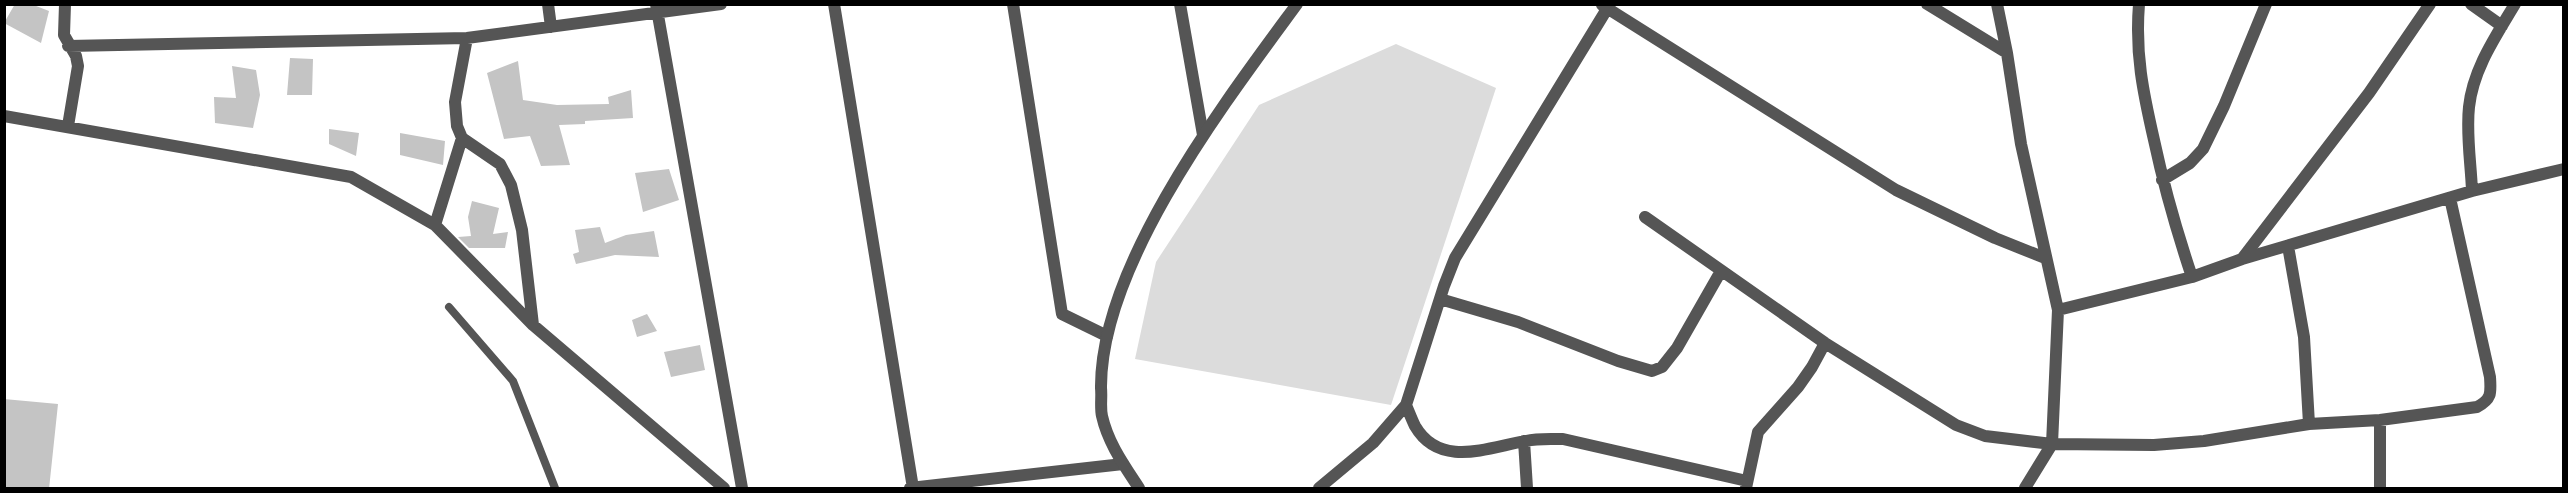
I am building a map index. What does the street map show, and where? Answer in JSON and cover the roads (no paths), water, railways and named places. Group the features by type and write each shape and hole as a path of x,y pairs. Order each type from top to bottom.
{"street":[{"path":"65,4 64,35 68,46 76,56 78,66 68,126"},
{"path":"548,4 550,27"},
{"path":"68,46 467,38 657,9 721,4"},
{"path":"834,4 912,488 1123,464"},
{"path":"1013,4 1062,314 1107,336"},
{"path":"1180,4 1203,135"},
{"path":"1138,489 1115,452 1102,414 1101,368 1107,336 1125,279 1161,208 1203,135 1297,4"},
{"path":"1928,4 2007,52"},
{"path":"1997,4 2021,144 2058,310 2052,444 2025,489"},
{"path":"2139,4 2137,36 2139,69 2162,180 2192,277"},
{"path":"2162,180 2190,163 2203,149 2224,106 2266,4"},
{"path":"2242,259 2369,93 2430,4"},
{"path":"2471,4 2502,26"},
{"path":"2472,191 2469,108 2476,75 2489,47 2515,4"},
{"path":"1319,489 1373,443 1406,405 1455,258 1606,6 1896,190 1995,238 2045,258"},
{"path":"657,9 742,489"},
{"path":"435,225 462,138 455,117 455,102 467,38"},
{"path":"4,116 351,177 435,225 533,325 724,489"},
{"path":"462,138 500,164 512,185 522,230 533,325"},
{"path":"2058,310 2192,277 2242,259 2472,191 2564,170"},
{"path":"1645,217 1825,343 1956,426 1985,436 2052,444 2164,444 2204,441 2309,424 2380,420 2477,407 2488,401 2492,394 2490,377 2450,198"},
{"path":"2288,246 2304,337 2309,424"},
{"path":"1440,299 1518,322 1618,361 1652,371 1662,367 1677,348 1721,271"},
{"path":"1406,405 1416,428 1431,442 1453,453 1471,452 1524,441 1563,439 1746,485 1758,432 1798,387 1812,368 1825,343"},
{"path":"2380,420 2380,489"},
{"path":"1524,441 1527,489"}],"lane":[{"path":"449,307 513,381 555,489"}]}
